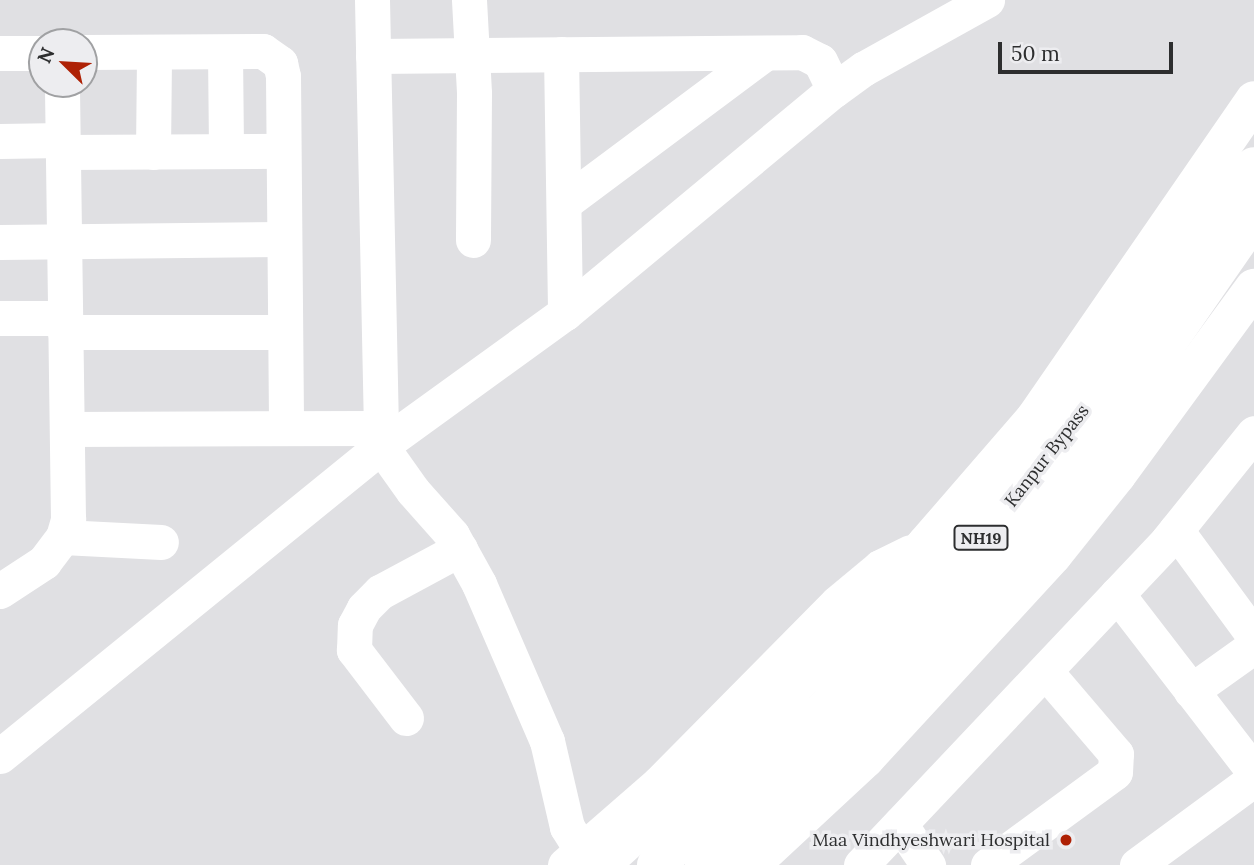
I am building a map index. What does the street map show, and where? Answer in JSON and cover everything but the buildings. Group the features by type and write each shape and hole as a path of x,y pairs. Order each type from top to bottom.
{"main road":[{"path":"582,860 779,703 926,544 1035,418 1254,100"},
{"name":"Kanpur Bypass","path":"656,865 822,712 1000,516 1104,384 1254,166"},
{"name":"Kanpur Bypass","path":"704,865 835,743 1017,543 1123,407 1254,218"},
{"path":"751,865 865,759 1053,555 1117,475 1254,288"}],"street":[{"path":"372,0 381,437 413,491 452,535 504,636 547,741 567,827 582,860 837,603 880,568 926,544"},
{"path":"469,0 474,93 474,240"},
{"path":"0,756 381,437 565,313 834,90 863,69 987,0"},
{"path":"98,52 263,51 279,63 283,76 286,428"},
{"path":"0,53 28,52"},
{"path":"153,152 154,52"},
{"path":"225,52 226,151"},
{"path":"373,56 802,52 812,56 827,70 834,90"},
{"path":"564,203 765,53"},
{"path":"561,54 565,313"},
{"path":"0,591 44,562 63,537 68,519 62,98"},
{"path":"0,141 153,152 283,151"},
{"path":"0,242 284,239"},
{"path":"0,318 65,325 285,332"},
{"path":"67,429 286,428 381,437"},
{"path":"861,865 1176,530 1254,433"},
{"path":"1176,530 1254,636"},
{"path":"63,537 161,542"},
{"path":"406,718 354,650 355,625 364,608 380,592 460,549"},
{"path":"1117,594 1254,772"},
{"path":"1191,691 1254,646"},
{"path":"988,865 1115,772 1116,754 1045,671"},
{"path":"1137,865 1254,779"},
{"path":"900,824 928,865"}],"place":[{"name":"Maa Vindhyeshwari Hospital","path":"1066,840"}]}
